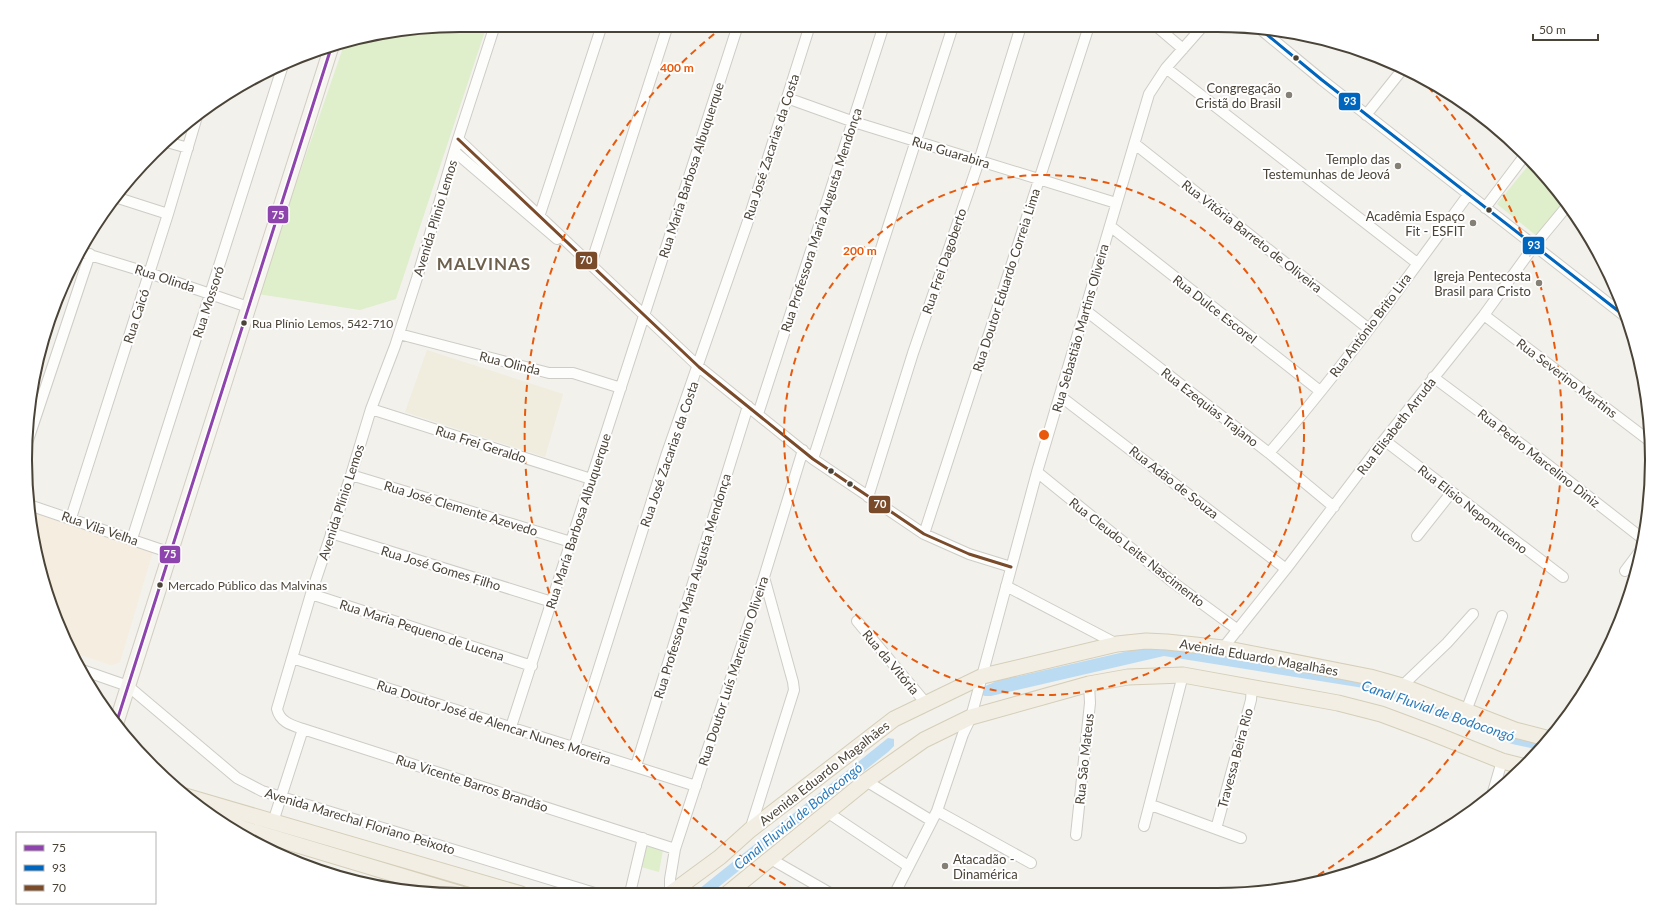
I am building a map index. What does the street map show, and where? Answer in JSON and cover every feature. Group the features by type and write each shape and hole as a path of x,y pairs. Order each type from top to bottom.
{"main road":[{"path":"118,718 330,53"},
{"name":"Avenida Eduardo Magalhães","path":"678,888 720,857 750,830 894,719 926,702 984,676 1117,644 1146,641 1223,648 1326,667 1402,686 1514,730 1543,737"},
{"path":"734,888 866,781 924,740 971,717 1089,684 1128,677 1183,675 1252,686 1338,703 1381,714 1502,761 1518,765"},
{"name":"Avenida Marechal Floriano Peixoto","path":"199,800 500,888"},
{"path":"257,837 412,885"}],"street":[{"name":"Avenida Plinio Lemos","path":"371,409 400,334 444,193 458,139 493,32"},
{"path":"540,214 600,32"},
{"path":"591,264 666,32"},
{"name":"Rua Maria Barbosa Albuquerque","path":"645,315 736,32"},
{"name":"Rua José Zacarias da Costa","path":"574,747 666,456 698,367 808,32"},
{"name":"Rua Professora Maria Augusta Mendonça","path":"758,414 882,32"},
{"path":"813,459 951,32"},
{"name":"Rua Frei Dagoberto","path":"868,497 913,353 979,161 1019,32"},
{"name":"Rua Doutor Eduardo Correia Lima","path":"924,534 1087,32"},
{"path":"1163,32 1183,50"},
{"name":"Rua Sebastião Martins Oliveira","path":"897,888 937,811 963,734 971,717 984,676 1006,586 1037,472 1149,94 1166,68 1198,32"},
{"path":"1268,35 1366,115 1618,310"},
{"path":"1166,68 1417,263"},
{"name":"Rua Mossoró","path":"132,539 281,72"},
{"path":"1366,115 1399,73"},
{"name":"Rua Guarabira","path":"787,98 854,122 1116,203"},
{"name":"Rua Caicó","path":"71,518 168,214 195,123"},
{"path":"458,139 540,214 698,367 813,459 924,534 969,554 1011,567"},
{"path":"172,144 188,148"},
{"name":"Rua Vitória Barreto de Oliveira","path":"1135,144 1369,329"},
{"path":"455,152 645,315"},
{"path":"1485,208 1522,159"},
{"name":"Rua António Brito Lira","path":"1269,453 1296,423 1369,329 1468,195"},
{"path":"120,199 168,214"},
{"name":"Rua Elisabeth Arruda","path":"1223,648 1286,569 1433,377 1484,314 1534,246 1564,209"},
{"name":"Rua Dulce Escorel","path":"1110,226 1320,391"},
{"name":"Rua Olinda","path":"85,253 248,307"},
{"path":"34,418 84,255"},
{"name":"Rua Ezequias Trajano","path":"1085,310 1269,453 1334,507"},
{"name":"Rua Severino Martins","path":"1484,314 1644,437"},
{"name":"Rua María Barbosa Albuquerque","path":"511,727 645,315"},
{"name":"Rua Olinda","path":"400,334 549,373 573,373 621,388"},
{"name":"Rua Pedro Marcelino Diniz","path":"1433,377 1638,535"},
{"name":"Rua Adão de Souza","path":"1060,396 1286,569"},
{"name":"Rua Professora Maria Augusta Mendonça","path":"636,766 748,406"},
{"name":"Avenida Plínio Lemos","path":"277,710 311,594 351,475 371,409"},
{"name":"Rua Frei Geraldo","path":"371,409 591,479"},
{"name":"Rua Elísio Nepomuceno","path":"1384,440 1451,493 1563,577"},
{"name":"Rua Doutor Luís Marcelino Oliveira","path":"671,888 671,869 675,849 764,577 803,450"},
{"name":"Rua Cleudo Leite Nascimento","path":"1037,472 1174,583 1238,630"},
{"name":"Rua José Clemente Azevedo","path":"351,475 571,542"},
{"path":"1417,536 1451,493"},
{"name":"Rua Vila Velha","path":"35,507 171,553"},
{"name":"Rua José Gomes Filho","path":"331,533 552,602"},
{"path":"1625,571 1632,562"},
{"path":"750,830 793,698 794,690 764,577"},
{"path":"1006,586 1117,644"},
{"name":"Rua Maria Pequeno de Lucena","path":"311,594 532,666"},
{"path":"1402,686 1442,648 1473,614"},
{"path":"1466,711 1502,616"},
{"name":"Rua da Vitória","path":"857,621 926,702"},
{"name":"Rua Doutor José de Alencar Nunes Moreira","path":"292,658 696,786"},
{"path":"88,672 128,686"},
{"path":"1144,826 1151,805 1183,675"},
{"name":"Rua São Mateus","path":"1076,835 1090,703 1089,684"},
{"name":"Avenida Marechal Floriano Peixoto","path":"128,686 237,778 262,792 578,888"},
{"name":"Travessa Beira Rio","path":"1216,829 1251,700 1252,686"},
{"name":"Rua Vicente Barros Brandão","path":"277,710 279,717 284,721 303,729 675,849"},
{"path":"273,822 303,729"},
{"path":"1495,786 1502,761"},
{"path":"866,781 932,821"},
{"path":"1151,805 1241,838"},
{"path":"937,811 1031,863"},
{"path":"827,812 908,866"},
{"path":"631,888 643,838"},
{"path":"770,858 821,888"}],"shaded area":[{"path":"427,350 563,394 545,457 405,412"},
{"name":"Mercado Público das Malvinas","path":"35,506 153,551 120,662 111,665 79,654 76,649 55,598 47,571 40,543"}],"green space":[{"path":"485,32 396,299 360,310 258,294 343,49 377,40 404,36 432,33"},
{"path":"1528,166 1562,207 1538,237 1497,204"},
{"path":"647,846 663,850 659,872 641,867"}],"water":[{"name":"Canal Fluvial de Bodocongó","path":"1159,644 1370,680 1541,740 1533,749 1512,744 1370,689 1164,656 991,696 979,694 983,687 997,681"},
{"name":"Canal Fluvial de Bodocongó","path":"888,738 894,739 894,746 888,752 717,888 700,888"}],"transit line":[{"name":"93","path":"1268,35 1322,80 1618,310"},
{"name":"75","path":"118,718 330,53"},
{"name":"70","path":"458,139 699,367 813,459 924,534 969,554 1011,567"}],"place":[{"name":"Congregação Cristã do Brasil","path":"1289,95"},
{"name":"Templo das Testemunhas de Jeová","path":"1398,166"},
{"name":"Acadêmia Espaço Fit - ESFIT","path":"1473,223"},
{"name":"Igreja Pentecosta Brasil para Cristo","path":"1539,283"},
{"name":"Rua Plínio Lemos, 542-710","path":"244,323"},
{"name":"Mercado Público das Malvinas","path":"160,585"},
{"name":"Atacadão - Dinamérica","path":"945,866"}],"district":[{"name":"MALVINAS","path":"484,264"}]}
